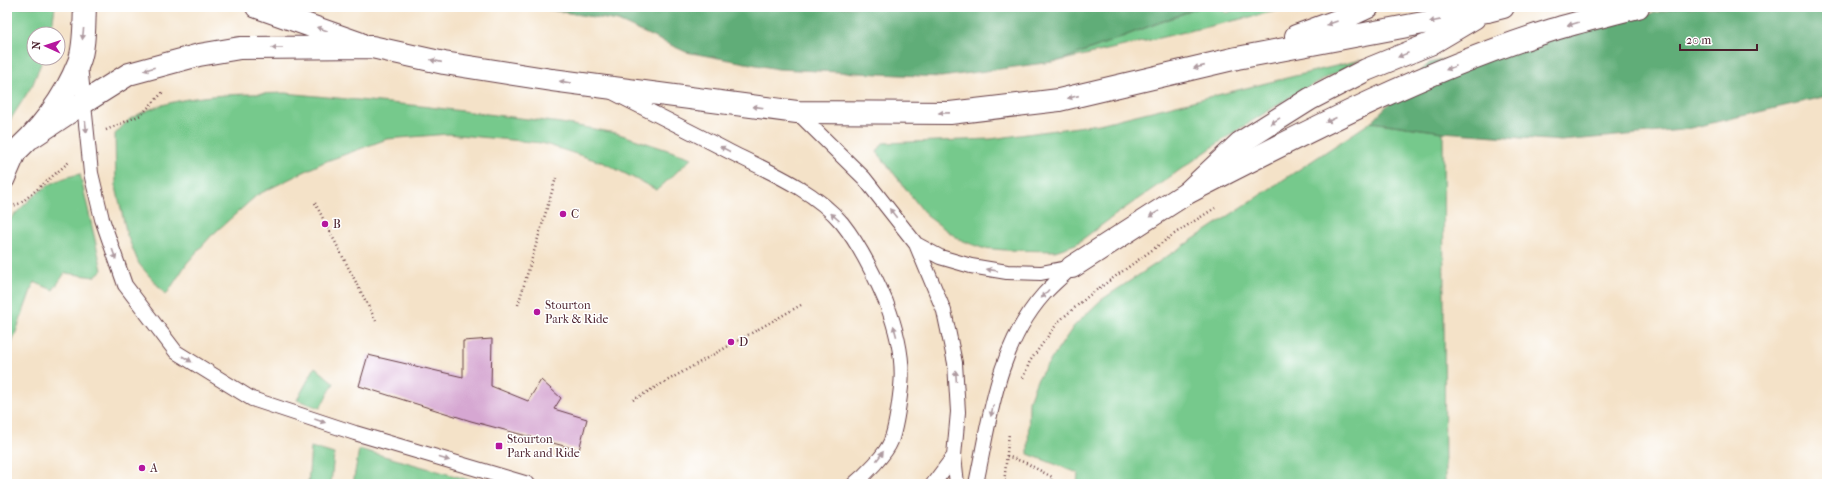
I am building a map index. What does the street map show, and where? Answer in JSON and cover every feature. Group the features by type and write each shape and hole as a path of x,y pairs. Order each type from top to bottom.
{"main road":[{"path":"20,148 56,107 79,61 85,7"},
{"path":"257,7 372,47 444,63 603,88 797,112 950,113 1059,100 1237,58 1494,8"},
{"path":"1237,58 1342,19 1368,7"},
{"path":"1072,267 1187,193 1320,125 1433,75 1552,30 1638,7"},
{"path":"1187,193 1240,143 1310,99 1366,70 1430,44 1494,8"},
{"path":"20,148 83,103 130,74 199,54 240,48 372,47"}],"lane":[{"path":"79,61 92,173 102,219 125,284 176,352 252,399 355,433 528,484"},
{"path":"603,88 777,175 815,199 841,222 860,249 876,278 889,310 903,374 899,409 890,442 867,474 854,484"},
{"path":"797,112 864,178 916,244 944,311 955,363 958,412 954,456 957,484"},
{"path":"7,181 20,148"},
{"path":"916,244 940,257 971,266 1007,272 1041,273 1072,267"},
{"path":"976,484 997,387 1005,359 1024,321 1044,294 1072,267"},
{"path":"933,484 954,456"}],"path":[{"path":"518,305 556,178"},
{"path":"315,203 376,321"},
{"path":"1022,381 1030,361 1059,321 1091,294 1177,232 1217,207"},
{"path":"633,400 801,305"},
{"path":"1004,484 1009,428"},
{"path":"1007,456 1026,463 1052,477 1051,484"}],"green space":[{"path":"7,7 55,7 52,26 26,26 26,66 40,66 33,84 7,125"},
{"path":"532,7 1200,7 1059,61 941,77 778,69 686,52 618,21"},
{"path":"1200,7 1218,7 1227,13 1241,7 1284,7 1276,11 1059,61"},
{"path":"1681,7 1827,7 1827,96 1682,130 1561,141 1443,132 1371,122 1429,63"},
{"path":"1360,60 1292,96 1233,133 1076,244 1055,251 982,248 960,240 927,216 877,152 883,143 991,139 1099,124"},
{"path":"285,93 421,106 561,123 616,133 692,158 657,190 604,163 542,143 448,134 387,139 324,162 257,195 211,236 187,263 166,295 139,264 127,235 116,187 115,134 130,119 148,110 186,99 226,95"},
{"path":"1371,122 1443,132 1445,484 1077,484 1078,473 1028,454 1029,401 1037,380 1074,326 1101,300"},
{"path":"80,174 102,270 94,277 65,273 53,290 34,282 7,357 7,222 32,198 48,186 57,181"},
{"path":"315,367 334,383 320,408 297,400"},
{"path":"311,447 334,454 331,484 308,484"},
{"path":"359,449 484,484 353,484"}],"building":[{"path":"492,339 491,386 528,401 541,380 561,398 554,409 587,419 579,450 471,421 359,386 368,355 463,377 463,341"}],"place":[{"name":"C","path":"563,214"},
{"name":"B","path":"325,224"},
{"name":"Stourton Park & Ride","path":"537,312"},
{"name":"D","path":"731,342"},
{"name":"Stourton Park and Ride","path":"499,446"},
{"name":"A","path":"142,468"}]}
